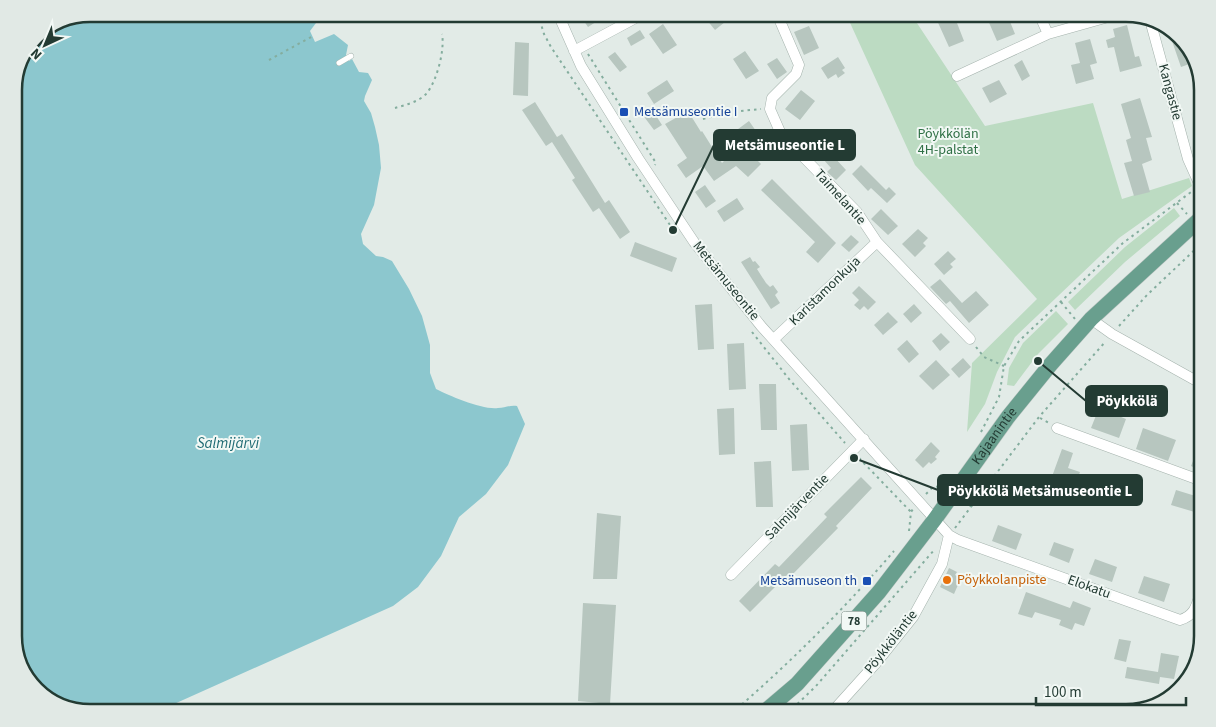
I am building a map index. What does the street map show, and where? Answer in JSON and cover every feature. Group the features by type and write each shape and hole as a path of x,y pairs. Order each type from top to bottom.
{"main road":[{"name":"Kajaanintie","path":"774,704 797,684 879,592 935,519 1014,409 1051,364 1087,324 1193,225"}],"street":[{"name":"Metsämuseontie","path":"561,22 574,52 647,171 694,242 774,340 935,519"},
{"path":"574,52 629,22"},
{"path":"770,110 772,98 796,74 799,65 780,22"},
{"path":"1043,22 1048,34"},
{"path":"957,76 1048,34 1090,22"},
{"name":"Kangastie","path":"1152,29 1188,159 1193,171"},
{"name":"Taimelantie","path":"770,110 781,134 857,212 877,242 970,339"},
{"name":"Karistamonkuja","path":"774,340 877,242"},
{"path":"1087,324 1112,334 1194,379"},
{"path":"1057,428 1194,478"},
{"name":"Salmijärventie","path":"730,575 864,439"},
{"name":"Elokatu","path":"935,519 950,535 958,540 1180,620 1189,618 1194,611"},
{"name":"Pöykköläntie","path":"839,704 877,662 913,617 942,564 950,535"}],"lane":[{"path":"339,63 350,56"}],"path":[{"path":"395,108 417,100 426,94 434,80 442,53 444,44 442,34"},
{"path":"269,60 313,36"},
{"path":"584,47 656,163 655,166 647,171"},
{"path":"703,119 752,109 770,110"},
{"path":"979,436 999,397 1004,366 1018,341 1123,243 1176,202 1193,193"},
{"path":"797,704 816,686 931,554 950,535 1039,417 1147,295 1193,251"},
{"path":"1061,302 1087,324"},
{"path":"970,339 984,357 1004,366"},
{"path":"908,534 911,512 919,501 932,487 944,486"},
{"path":"742,704 778,673 874,574 897,547"}],"green space":[{"name":"Pöykkölän 4H-palstat","path":"850,22 916,22 985,126 1093,103 1122,199 1189,178 1192,186 1119,238 1015,337 997,372 985,404 967,432 972,363 1037,299 915,165"},
{"path":"1174,208 1180,216 1125,262 1075,310 1068,302 1125,247"},
{"path":"1056,311 1068,324 1038,354 1014,386 1007,385 1009,368 1023,343"}],"water":[{"name":"Salmijärvi","path":"91,22 316,22 310,31 315,42 334,34 348,45 346,55 349,61 352,59 359,72 368,73 372,80 364,101 371,113 375,127 381,168 374,205 361,234 363,244 376,256 392,261 409,289 422,316 430,345 430,373 436,389 458,399 484,407 517,406 525,424 508,465 486,494 459,517 441,556 418,587 393,606 174,704 82,704 73,702 57,695 42,685 32,670 25,654 23,641 23,86 28,65 34,53 42,42 53,34 77,24"}],"building":[{"path":"585,22 596,22 588,27"},
{"path":"708,22 725,22 715,30"},
{"path":"938,22 960,22 957,23 964,41 949,47"},
{"path":"989,22 1010,22 1015,34 997,41"},
{"path":"663,24 677,45 663,54 649,34"},
{"path":"1127,25 1135,57 1139,56 1142,66 1120,72 1114,47 1108,48 1106,40 1115,37 1113,29"},
{"path":"809,26 819,48 804,55 794,32"},
{"path":"640,30 645,38 631,46 627,38"},
{"path":"1090,39 1097,63 1090,65 1094,79 1076,84 1071,65 1080,63 1075,43"},
{"path":"1172,41 1179,49 1188,65 1181,67"},
{"path":"515,42 529,43 528,96 513,95"},
{"path":"745,51 759,71 746,79 733,59"},
{"path":"615,52 627,67 620,72 608,57"},
{"path":"838,57 845,68 842,70 845,73 838,78 836,74 828,79 821,68"},
{"path":"777,58 787,72 777,79 767,64"},
{"path":"1022,60 1030,76 1022,81 1014,65"},
{"path":"667,80 674,91 654,104 647,93"},
{"path":"999,80 1007,94 990,103 982,88"},
{"path":"801,90 815,101 800,120 785,109"},
{"path":"1140,98 1152,137 1146,138 1152,160 1142,164 1150,192 1134,196 1124,163 1132,161 1126,140 1131,138 1121,104"},
{"path":"535,102 557,137 562,134 605,203 609,200 630,232 620,239 599,208 593,212 572,180 575,178 552,142 546,146 522,110"},
{"path":"651,108 662,125 654,130 642,114"},
{"path":"688,111 722,163 741,144 761,164 748,177 736,166 714,181 703,166 686,178 677,165 687,158 665,124"},
{"path":"749,121 756,131 741,142 734,132"},
{"path":"833,135 841,144 838,147 841,151 834,157 846,170 836,180 827,172 831,168 815,150"},
{"path":"861,165 886,190 889,187 896,194 887,203 871,188 868,191 852,174"},
{"path":"772,179 836,243 818,263 806,252 815,242 761,190"},
{"path":"705,185 716,201 706,208 695,192"},
{"path":"737,198 744,209 724,222 717,211"},
{"path":"881,209 898,226 888,235 871,219"},
{"path":"918,229 928,238 923,243 926,246 915,257 902,244"},
{"path":"851,235 859,242 849,252 841,245"},
{"path":"635,242 677,258 672,272 630,256"},
{"path":"948,251 956,259 950,264 953,267 944,275 934,264"},
{"path":"750,257 760,267 757,269 766,283 770,287 773,285 778,292 775,295 780,303 771,309 741,262"},
{"path":"940,279 962,303 976,291 989,305 969,323 950,301 946,304 930,287"},
{"path":"859,286 876,302 868,310 864,306 860,310 854,305 859,300 852,293"},
{"path":"712,304 714,349 698,350 695,305"},
{"path":"914,304 922,313 911,323 903,314"},
{"path":"888,312 898,322 883,335 874,325"},
{"path":"941,333 950,342 940,351 932,341"},
{"path":"907,340 919,354 909,363 897,349"},
{"path":"744,343 746,389 729,390 727,344"},
{"path":"963,358 971,367 959,378 951,369"},
{"path":"936,360 950,375 933,390 919,376"},
{"path":"759,384 776,384 777,430 761,430"},
{"path":"734,408 735,454 719,455 717,409"},
{"path":"1099,408 1126,419 1119,438 1091,428"},
{"path":"807,424 809,470 792,471 790,425"},
{"path":"1143,428 1176,440 1168,461 1136,449"},
{"path":"931,442 940,451 935,457 937,459 931,464 929,462 923,468 915,460"},
{"path":"1062,449 1073,453 1068,468 1080,472 1073,490 1050,482"},
{"path":"771,461 773,507 756,507 754,462"},
{"path":"861,477 872,488 836,526 838,528 790,577 787,575 750,612 739,601 775,564 779,567 827,517 824,514"},
{"path":"1176,490 1194,495 1194,512 1171,505"},
{"path":"597,513 621,516 617,579 593,579"},
{"path":"998,525 1022,534 1016,550 992,541"},
{"path":"1054,542 1074,549 1069,563 1049,555"},
{"path":"1095,559 1117,567 1112,582 1089,574"},
{"path":"949,568 957,572 955,575 961,578 954,594 940,587"},
{"path":"1144,576 1170,584 1164,602 1138,593"},
{"path":"1026,592 1070,608 1073,601 1091,608 1084,626 1075,623 1072,630 1059,625 1061,620 1035,612 1032,618 1018,614"},
{"path":"583,603 616,605 610,704 578,701"},
{"path":"1119,639 1131,641 1126,662 1114,659"},
{"path":"1161,653 1179,656 1174,679 1160,677 1159,684 1125,678 1127,667 1158,672"}],"place":[{"name":"Metsämuseontie I","path":"624,112"},
{"name":"Metsämuseontie L","path":"673,230"},
{"name":"Pöykkölä","path":"1038,361"},
{"name":"Pöykkölä Metsämuseontie L","path":"854,458"},
{"name":"Pöykkolanpiste","path":"947,580"},
{"name":"Metsämuseon th","path":"867,581"}]}
